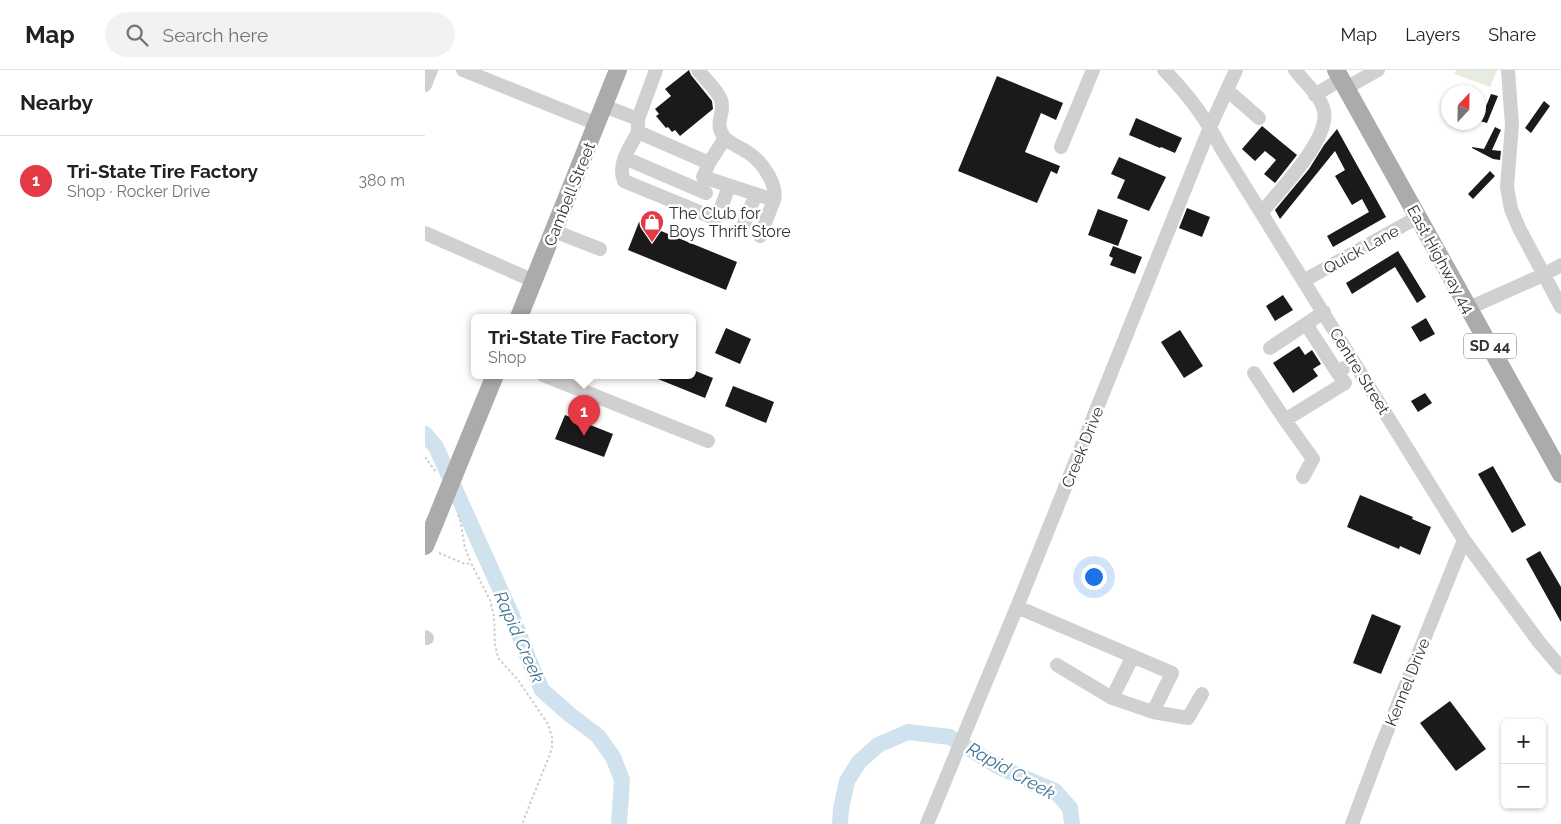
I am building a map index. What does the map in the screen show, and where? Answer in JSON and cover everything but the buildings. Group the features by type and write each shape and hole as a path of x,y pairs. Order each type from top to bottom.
{"main road":[{"name":"Cambell Street","path":"520,314 618,70"},
{"name":"East Highway 44","path":"1341,79 1561,474"},
{"path":"432,549 435,522 493,379"}],"street":[{"path":"425,85 431,70"},
{"path":"463,70 597,124"},
{"path":"656,70 638,126 622,165 621,173 624,180 714,218 718,216 729,186"},
{"path":"697,70 721,99 722,106 718,126 725,138 752,155 766,172 775,195 760,236"},
{"path":"1061,147 1093,70"},
{"name":"Centre Street","path":"1164,70 1177,83 1211,127 1221,148 1305,280 1464,540 1539,642 1561,668"},
{"name":"Creek Drive","path":"927,824 1211,127 1236,70"},
{"path":"1261,212 1308,156 1319,136 1324,119 1324,112 1320,102 1295,70"},
{"path":"1315,95 1341,79 1377,70"},
{"path":"1508,70 1512,125 1507,187 1511,209 1519,228 1561,307"},
{"path":"1227,90 1259,118"},
{"path":"604,106 709,163"},
{"path":"708,186 703,177 709,163 725,138"},
{"path":"625,158 708,186 729,186 774,200"},
{"path":"698,212 708,186"},
{"path":"741,230 756,194"},
{"name":"Quick Lane","path":"1305,280 1418,217"},
{"path":"554,231 600,249"},
{"path":"425,233 534,281"},
{"path":"1469,308 1561,265"},
{"path":"1270,348 1324,312"},
{"path":"1285,420 1345,383 1306,324"},
{"path":"1337,372 1354,361"},
{"path":"1254,373 1313,459 1303,477"},
{"path":"553,379 708,441"},
{"name":"Kennel Drive","path":"1352,824 1464,540"},
{"path":"1017,606 1172,673 1153,712"},
{"path":"1113,698 1133,656"},
{"path":"1057,665 1113,698 1153,712 1188,718 1202,694"}],"path":[{"path":"425,457 436,472"},
{"path":"458,515 465,548 490,600 494,616 495,644 498,658 524,688 551,730 552,747 550,754 522,824"},
{"path":"432,549 465,564 471,563"}],"shaded area":[{"path":"1456,70 1497,70 1490,87 1454,74"}],"waterway":[{"name":"Rapid Creek","path":"425,434 436,447 513,618 542,690 598,736 613,757 622,780 619,824"},
{"name":"Rapid Creek","path":"840,824 847,781 859,762 878,745 908,732 950,737 999,767 1055,791 1070,808 1072,824"}],"place":[{"name":"The Club for Boys Thrift Store","path":"652,243"},
{"name":"Tri-State Tire Factory","path":"584,436"}]}
